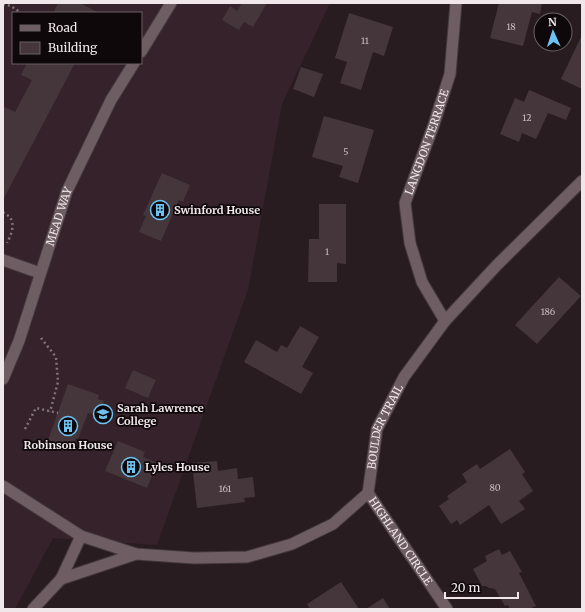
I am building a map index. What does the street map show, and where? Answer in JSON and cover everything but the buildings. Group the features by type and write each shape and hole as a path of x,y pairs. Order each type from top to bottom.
{"street":[{"path":"142,50 171,3"},
{"name":"LANGDON TERRACE","path":"445,321 422,282 410,243 405,203 434,124 450,74 456,3"},
{"name":"MEAD WAY","path":"3,379 19,341 67,191 112,100 133,64"},
{"name":"BOULDER TRAIL","path":"368,493 376,429 404,377 445,321 497,265 582,181"},
{"path":"3,260 40,273"},
{"path":"3,486 81,536 136,554 194,558 248,556 292,544 332,524 368,493"},
{"name":"HIGHLAND CIRCLE","path":"368,493 447,609"},
{"path":"33,609 61,579 81,536"},
{"path":"61,579 136,554"}],"path":[{"path":"3,4 11,6 20,12"},
{"path":"3,212 10,217 12,224 12,234 7,245"},
{"path":"41,338 56,357 58,382 50,412"},
{"path":"25,428 36,408 58,413"}],"shaded area":[{"name":"Sarah Lawrence College","path":"3,3 330,3 282,104 248,290 157,545 53,538 15,609 3,609"}],"place":[{"name":"Swinford House","path":"160,210"},
{"name":"Sarah Lawrence College","path":"103,414"},
{"name":"Robinson House","path":"68,426"},
{"name":"Lyles House","path":"131,467"}]}
